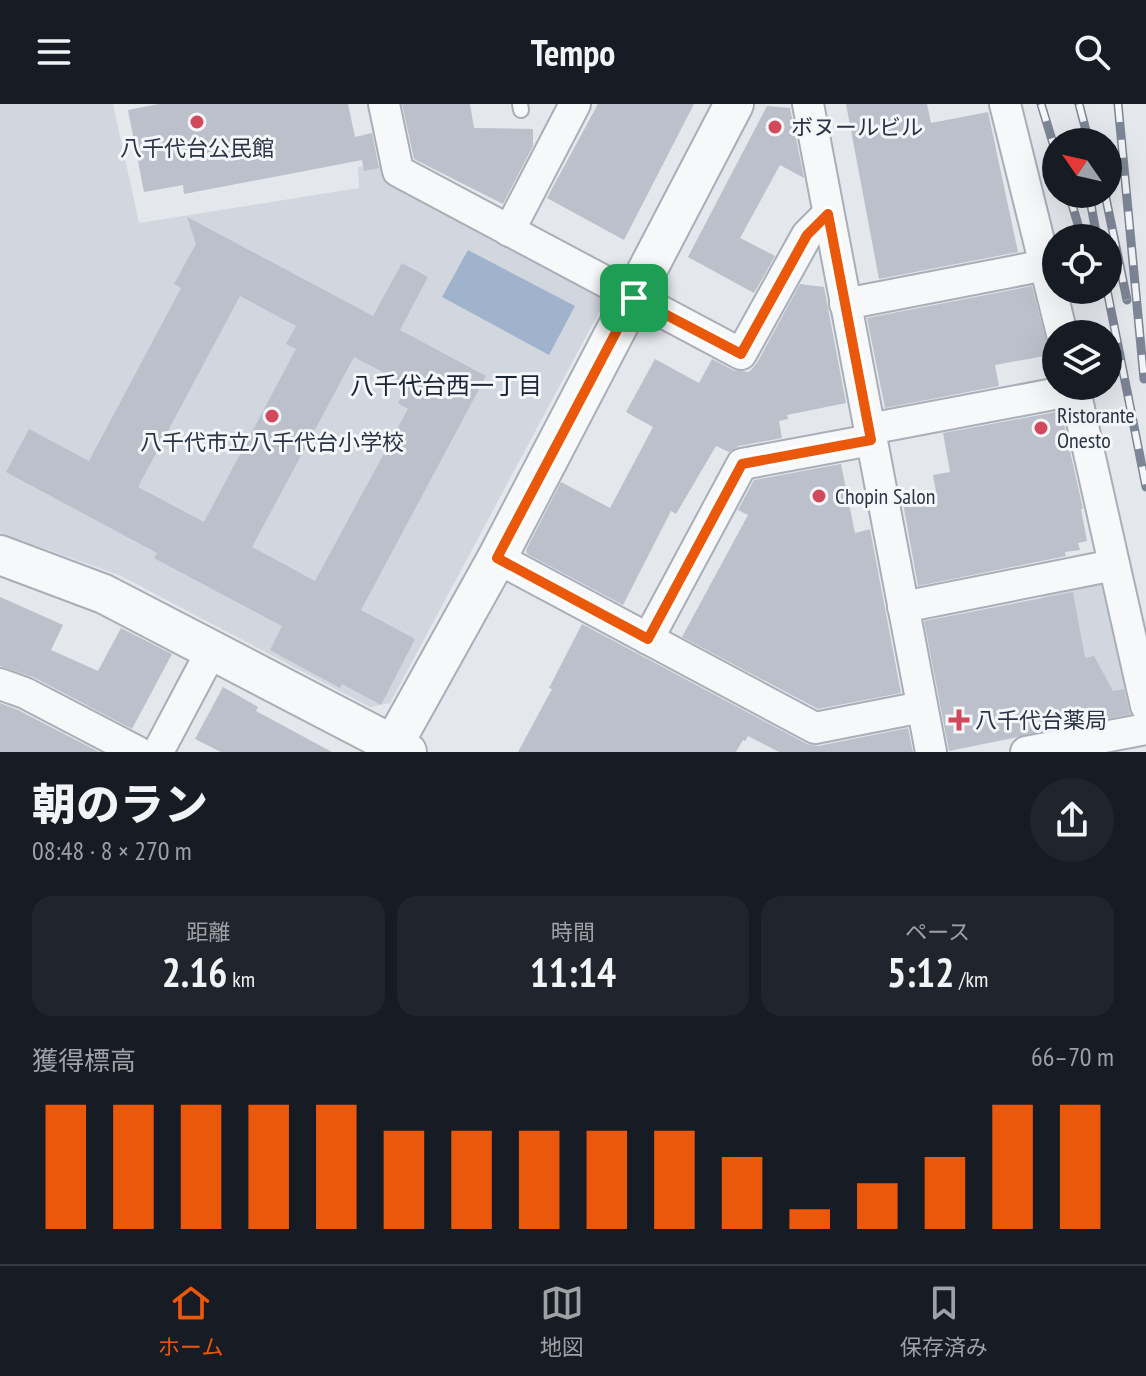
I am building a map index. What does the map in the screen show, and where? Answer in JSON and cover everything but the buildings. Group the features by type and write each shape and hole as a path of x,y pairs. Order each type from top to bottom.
{"street":[{"path":"384,104 398,171 741,354 807,235 828,214"},
{"path":"509,231 575,104"},
{"path":"0,555 104,594 396,750 734,104"},
{"path":"808,104 931,752"},
{"path":"1005,104 1042,249"},
{"path":"845,304 1042,266"},
{"path":"648,639 742,464 1042,395"},
{"path":"1078,400 1146,706"},
{"path":"497,558 815,728 922,707"},
{"path":"903,607 1114,565"},
{"path":"158,752 212,650"},
{"path":"0,684 25,693 138,752"},
{"path":"1026,752 1146,729"}],"shaded area":[{"name":"八千代市立八千代台小学校","path":"0,104 113,104 139,223 359,188 358,167 385,163 389,180 606,299 390,703 370,707 119,575 0,533"},
{"path":"1101,582 1107,586 1131,716 1128,721 1068,733 1042,594"}],"water":[{"path":"468,250 575,306 549,355 442,297"}],"railway":[{"path":"1041,104 1048,128"},
{"path":"1079,104 1085,128"},
{"path":"1118,104 1144,379"},
{"path":"1073,208 1078,224"},
{"path":"1092,208 1094,224"},
{"path":"1108,208 1127,300"},
{"path":"1110,304 1146,487"}],"place":[{"name":"八千代台公民館","path":"197,122"},
{"name":"ボヌールビル","path":"775,127"},
{"name":"八千代市立八千代台小学校","path":"272,416"},
{"name":"Ristorante Onesto","path":"1041,428"},
{"name":"Chopin Salon","path":"819,496"},
{"name":"八千代台薬局","path":"959,720"}],"district":[{"name":"八千代台西一丁目","path":"446,385"}],"route":[{"path":"828,214 871,440 742,464 648,639 497,558 634,298 741,354 807,235 828,214"}]}
